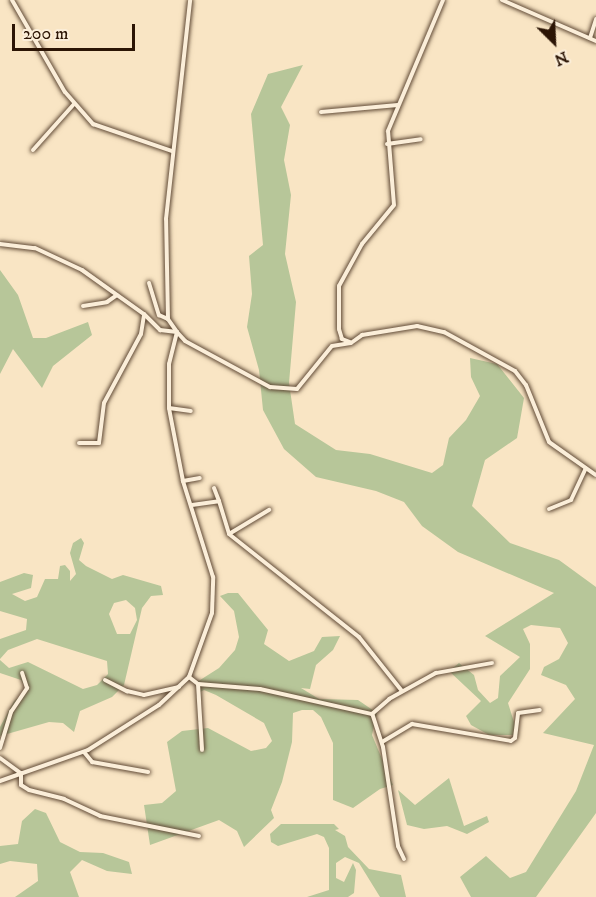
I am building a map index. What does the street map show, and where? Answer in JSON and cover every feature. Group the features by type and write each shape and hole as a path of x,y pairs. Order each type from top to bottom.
{"street":[{"path":"12,0 24,26 74,104 97,126 172,151"},
{"path":"168,319 165,237 172,151 190,0"},
{"path":"351,343 342,339 339,329 338,293 348,266 395,203 387,144 398,105 443,0"},
{"path":"502,0 596,41"},
{"path":"590,38 596,19"},
{"path":"33,150 74,104"},
{"path":"321,112 398,105"},
{"path":"387,144 421,139"},
{"path":"0,244 42,251 82,270 144,314 160,330 177,332"},
{"path":"149,283 159,315 168,319 185,341 270,387 297,389 332,346 351,343 362,335 417,326 471,344 515,371 526,385 549,442 596,475"},
{"path":"83,306 107,302 117,295"},
{"path":"79,443 99,444 104,403 141,334 144,314"},
{"path":"0,781 84,752 137,722 189,677 206,632 215,594 192,505 183,481 170,408 169,364 177,332"},
{"path":"170,408 191,411"},
{"path":"549,509 571,500 586,468"},
{"path":"183,481 200,478"},
{"path":"214,488 229,534 359,637 402,691"},
{"path":"192,505 219,501"},
{"path":"229,534 269,510"},
{"path":"372,714 402,691 436,673 492,663"},
{"path":"0,748 11,712 27,688 22,673"},
{"path":"189,677 198,684 260,689 372,714"},
{"path":"105,680 127,691 144,694 180,687"},
{"path":"198,684 201,750"},
{"path":"382,742 412,724 511,741 515,738 518,714 540,710"},
{"path":"372,714 382,742 398,846 404,859"},
{"path":"84,752 92,762 147,771"},
{"path":"0,758 21,773 25,788 64,799 97,815 200,836"}],"green space":[{"path":"303,65 281,107 290,125 284,160 291,195 285,254 296,302 289,383 295,424 336,450 370,454 432,473 443,465 449,438 466,420 480,396 471,377 470,358 497,364 524,398 517,438 485,460 472,506 510,543 559,560 596,587 596,813 536,897 471,897 460,877 486,856 510,878 526,872 576,791 594,745 543,733 575,699 566,685 541,675 544,667 559,659 568,643 560,628 531,625 523,629 530,644 530,669 508,703 518,735 489,735 471,725 466,716 481,701 449,671 459,663 474,675 478,690 490,703 498,698 500,676 520,657 485,636 554,593 458,552 422,526 404,502 376,491 316,477 284,449 263,410 259,370 247,327 252,294 249,256 263,245 251,114 268,74"},
{"path":"0,270 18,295 33,338 46,338 88,322 92,335 53,366 42,388 13,349 0,374"},
{"path":"81,538 84,543 79,560 86,566 112,579 123,575 161,586 163,595 151,596 142,608 124,685 112,697 80,711 74,732 63,723 49,722 0,736 0,727 14,701 27,690 21,680 0,673 0,660 9,668 28,662 83,689 97,685 108,674 107,661 37,639 8,650 0,659 0,639 26,630 27,619 0,611 0,582 24,573 33,575 31,588 12,594 25,601 37,597 45,579 58,579 60,566 65,565 70,571 70,581 76,574 70,553 73,543","holes":["126,600 135,608 137,620 130,634 117,634 109,614 114,603"]},
{"path":"238,593 268,630 264,644 289,661 314,651 322,637 340,636 333,650 316,665 310,689 301,688 319,699 358,700 377,713 372,735 393,785 380,789 353,808 333,800 333,743 321,717 313,710 302,710 293,713 292,742 282,782 271,810 274,818 244,847 237,831 219,820 150,845 144,805 162,803 176,791 167,742 182,731 208,728 251,751 266,748 272,741 264,723 216,695 204,690 198,693 197,682 219,668 235,650 239,637 234,611 220,596"},
{"path":"449,778 464,826 487,816 489,822 467,834 447,826 424,829 407,825 398,790 415,805"},
{"path":"35,809 46,813 60,842 80,852 103,853 129,862 132,874 107,871 82,860 70,872 79,897 15,897 38,881 37,864 10,861 0,864 0,846 18,844 22,821"},
{"path":"281,824 334,824 339,829 335,830 345,836 348,847 369,869 401,875 406,897 380,897 359,863 345,857 336,863 336,878 344,882 353,863 356,870 354,893 348,897 307,897 329,890 329,848 324,837 317,834 278,846 271,842 270,834"}]}
